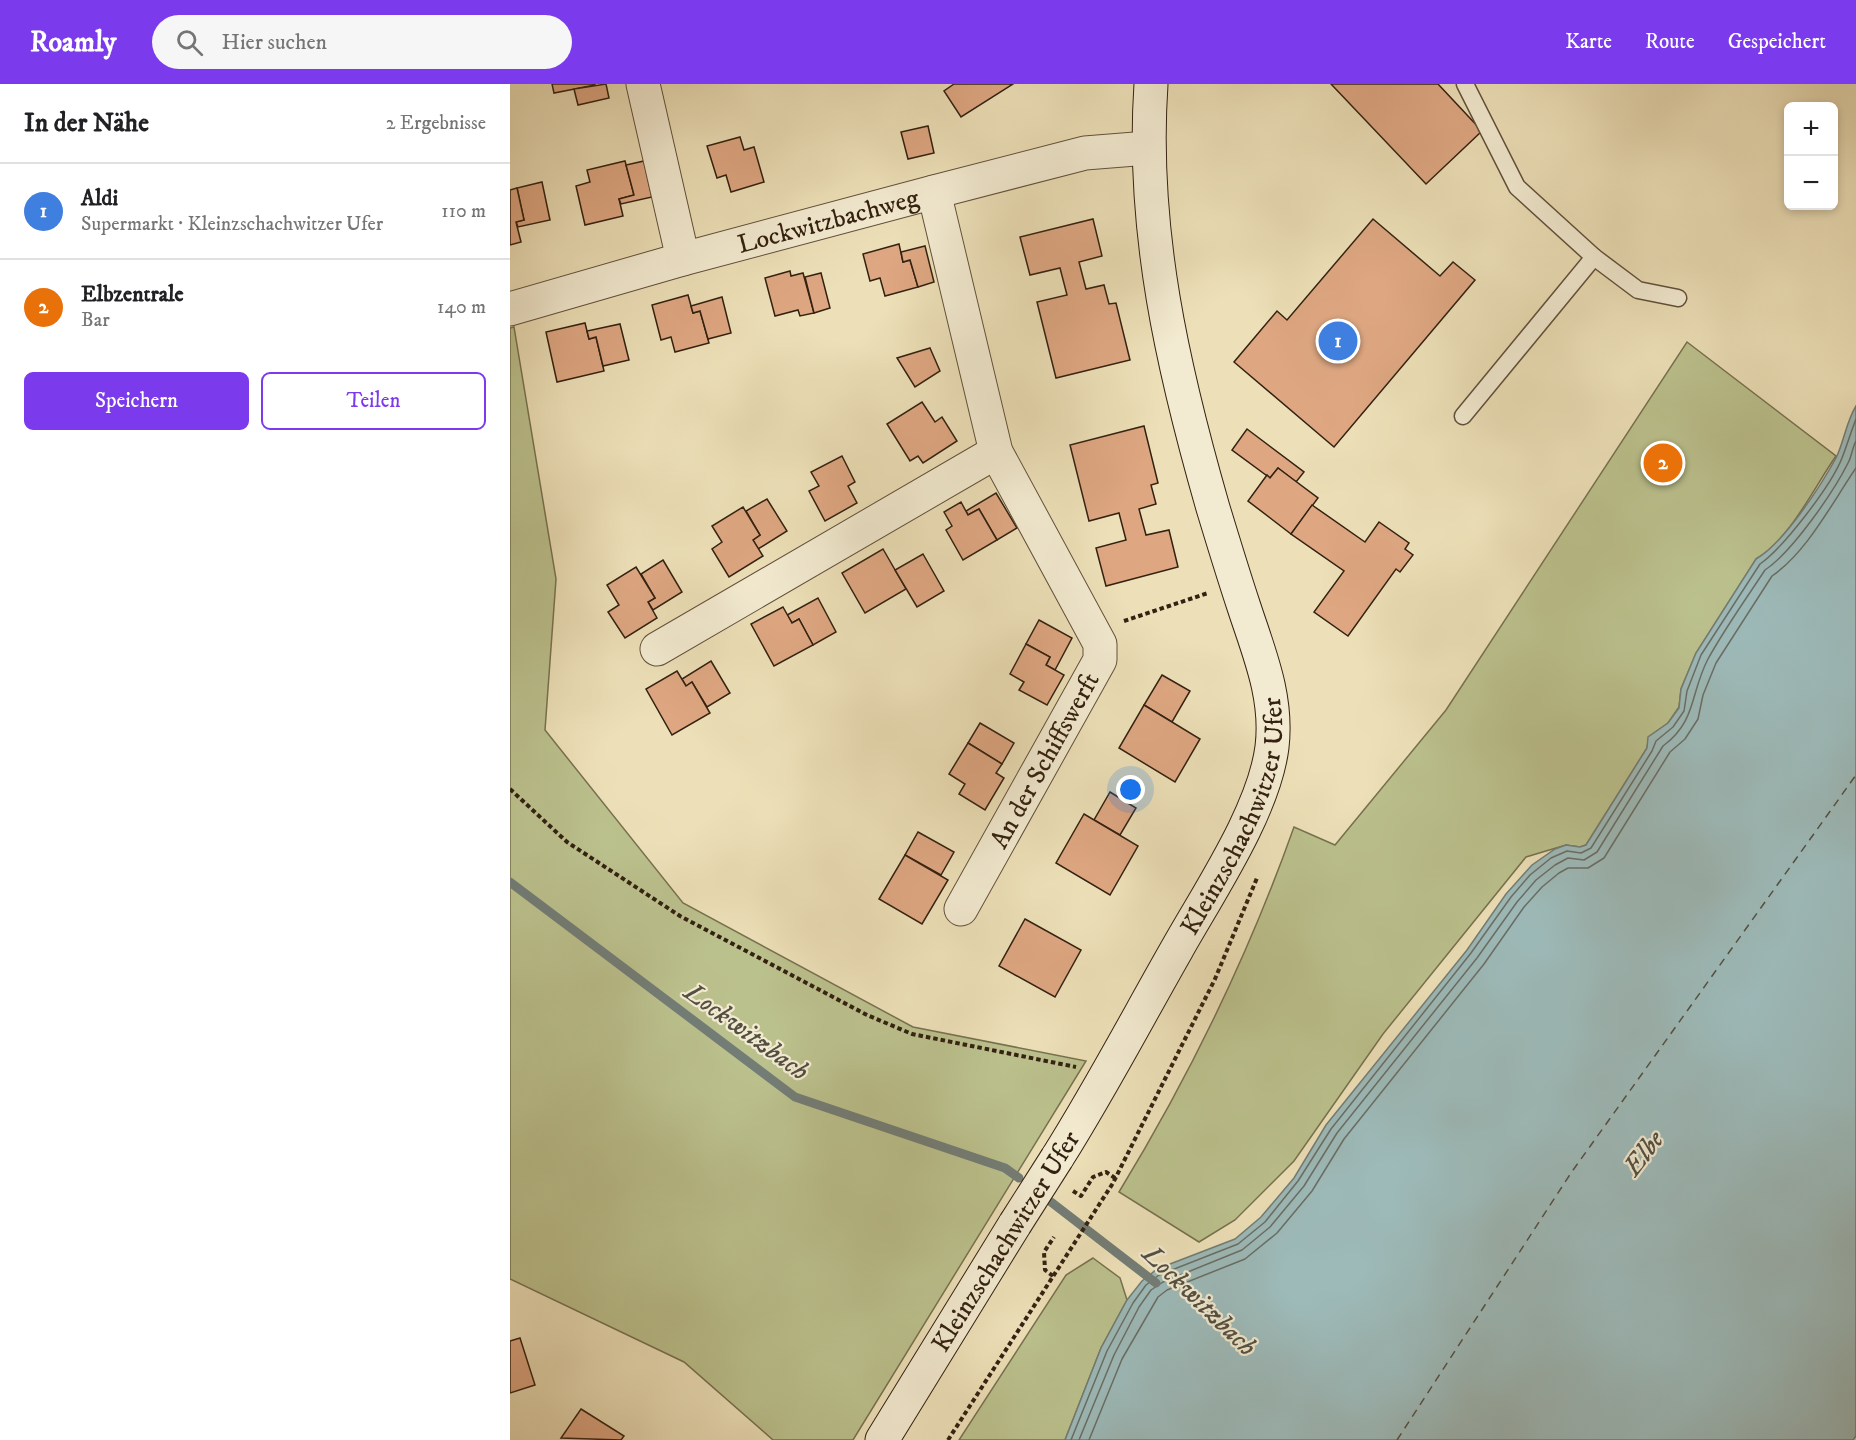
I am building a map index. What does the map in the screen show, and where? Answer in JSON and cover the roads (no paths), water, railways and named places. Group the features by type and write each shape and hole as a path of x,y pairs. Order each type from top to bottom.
{"street":[{"path":"643,84 683,259"},
{"name":"Kleinzschachwitzer Ufer","path":"882,1440 1101,1084 1236,845 1266,775 1272,740 1272,697 1196,449 1165,318 1153,236 1148,148 1151,84"},
{"name":"Lockwitzbachweg","path":"510,309 683,259 1085,153 1148,148"},
{"name":"An der Schiffswerft","path":"934,192 996,452 1100,644 1100,660 961,909"},
{"path":"657,649 996,452"}],"lane":[{"path":"1465,84 1517,187 1594,257 1638,290 1678,298"},
{"path":"1463,416 1594,257"}],"water":[{"name":"Elbe","path":"1856,406 1856,1436 1853,1440 1065,1440 1101,1348 1127,1300 1142,1281 1157,1269 1235,1239 1261,1217 1294,1178 1326,1125 1467,950 1506,894 1532,865 1555,849 1566,845 1580,847 1586,845 1647,748 1648,737 1668,723 1679,708 1681,689 1696,653 1756,559 1767,552 1789,528 1829,470 1839,452"}],"waterway":[{"name":"Lockwitzbach","path":"510,882 795,1097 1005,1168 1019,1178"},
{"name":"Lockwitzbach","path":"1051,1202 1156,1283"}],"place":[{"name":"Aldi","path":"1338,341"},
{"name":"Elbzentrale","path":"1663,463"}]}
